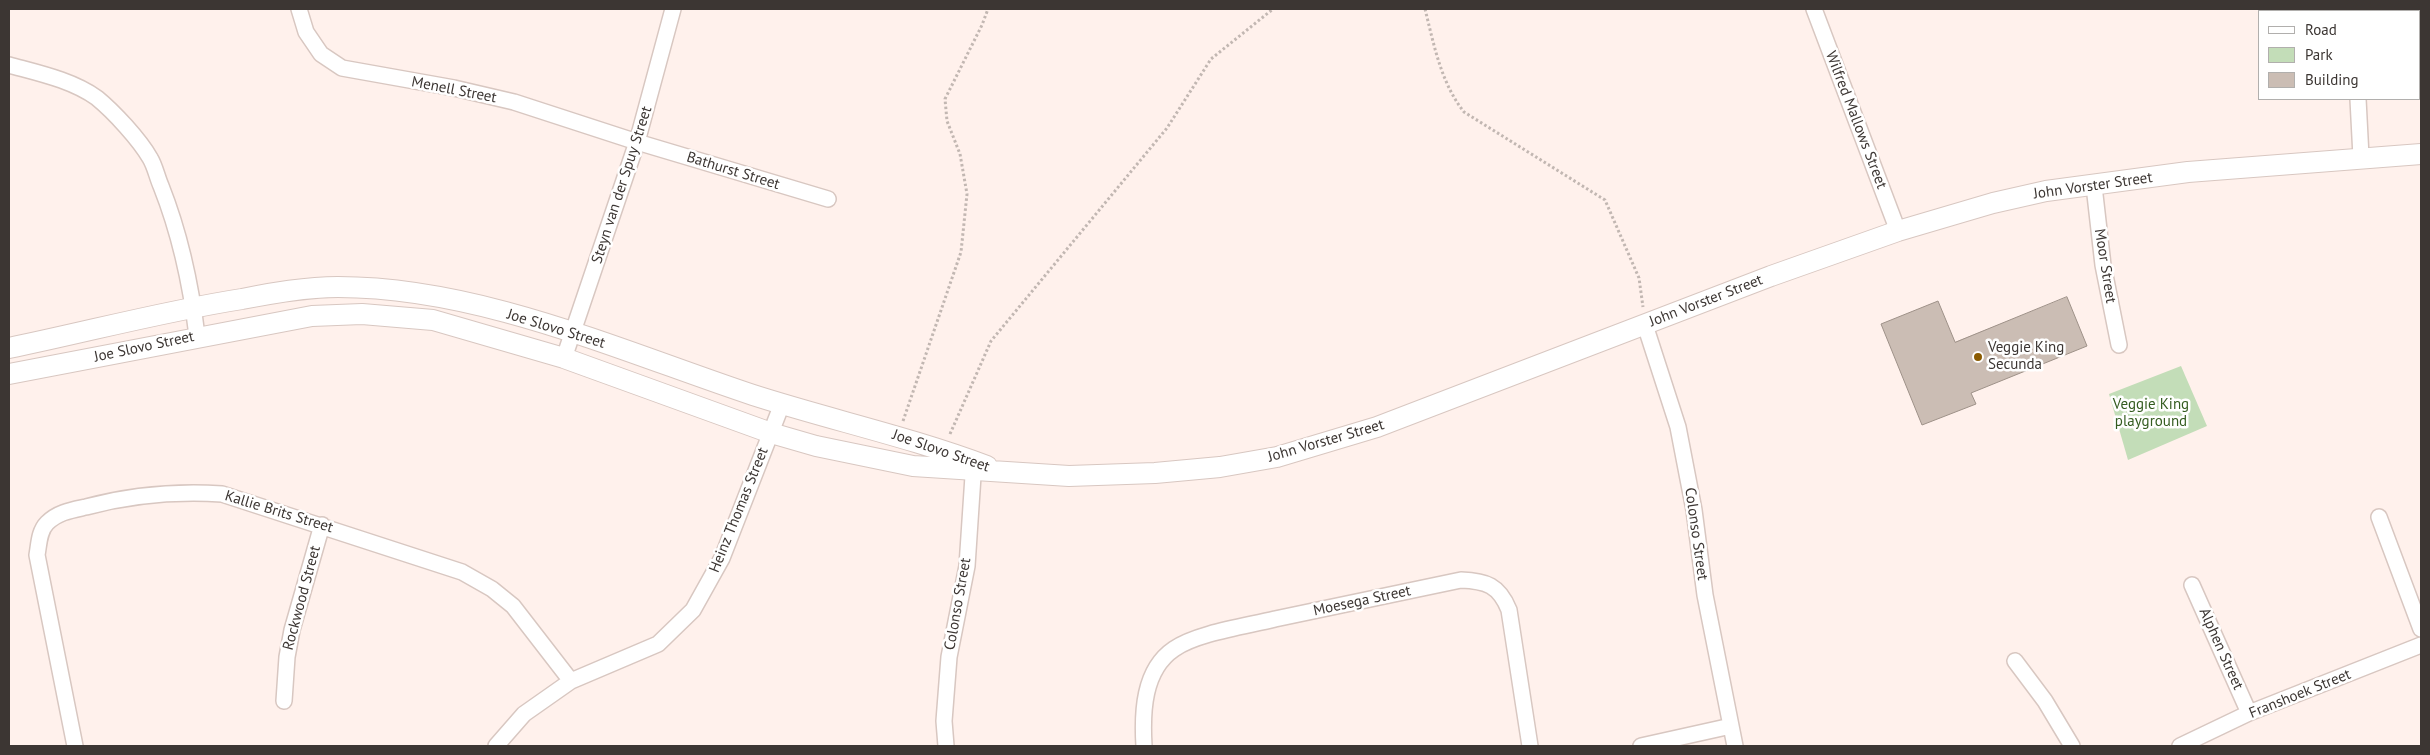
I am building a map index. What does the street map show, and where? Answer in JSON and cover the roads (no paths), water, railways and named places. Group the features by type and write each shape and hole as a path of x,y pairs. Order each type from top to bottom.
{"street":[{"name":"Menell Street","path":"299,9 306,32 321,54 342,68 454,88 514,102 637,142"},
{"name":"Steyn van der Spuy Street","path":"564,358 575,331 637,142 673,9"},
{"name":"Wilfred Mallows Street","path":"1814,9 1898,231"},
{"path":"9,66 57,78 96,98 130,131 150,158 170,210 193,306 197,336"},
{"path":"2358,100 2361,158"},
{"name":"Bathurst Street","path":"637,142 828,199"},
{"name":"John Vorster Street","path":"1001,471 1069,476 1155,473 1220,467 1277,457 1377,427 1772,276 1898,231 1993,203 2046,191 2188,172 2421,154"},
{"name":"Moor Street","path":"2094,186 2103,265 2119,345"},
{"name":"Joe Slovo Street","path":"9,348 193,306 276,293 336,287 390,289 426,294 575,331 668,367 782,404 943,449 974,466"},
{"name":"Joe Slovo Street","path":"9,374 197,336 312,316 362,314 433,320 564,358 771,433 816,446 913,466 974,466 1001,471"},
{"name":"Colonso Street","path":"1645,325 1678,427 1694,510 1705,595 1735,746"},
{"name":"Heinz Thomas Street","path":"496,746 524,714 571,681 658,644 693,610 722,558 782,404"},
{"name":"Colonso Street","path":"946,746 944,721 949,657 967,566 974,466"},
{"name":"Kallie Brits Street","path":"75,746 37,555 40,538 46,524 58,514 119,498 181,492 222,494 462,572 492,589 513,606 571,681"},
{"path":"2379,517 2421,629"},
{"name":"Rockwood Street","path":"284,701 286,657 322,525"},
{"name":"Moesega Street","path":"1144,746 1144,709 1149,686 1158,664 1173,649 1194,639 1249,625 1461,580 1478,580 1495,587 1504,598 1508,610 1530,746"},
{"name":"Alphen Street","path":"2192,585 2249,714"},
{"name":"Franshoek Street","path":"2180,746 2249,714 2421,645"},
{"path":"2015,661 2045,701 2072,746"},
{"path":"1641,746 1731,726"}],"place":[{"name":"Veggie King Secunda","path":"1978,357"}],"park label":[{"name":"Veggie King playground","path":"2151,414"}]}
